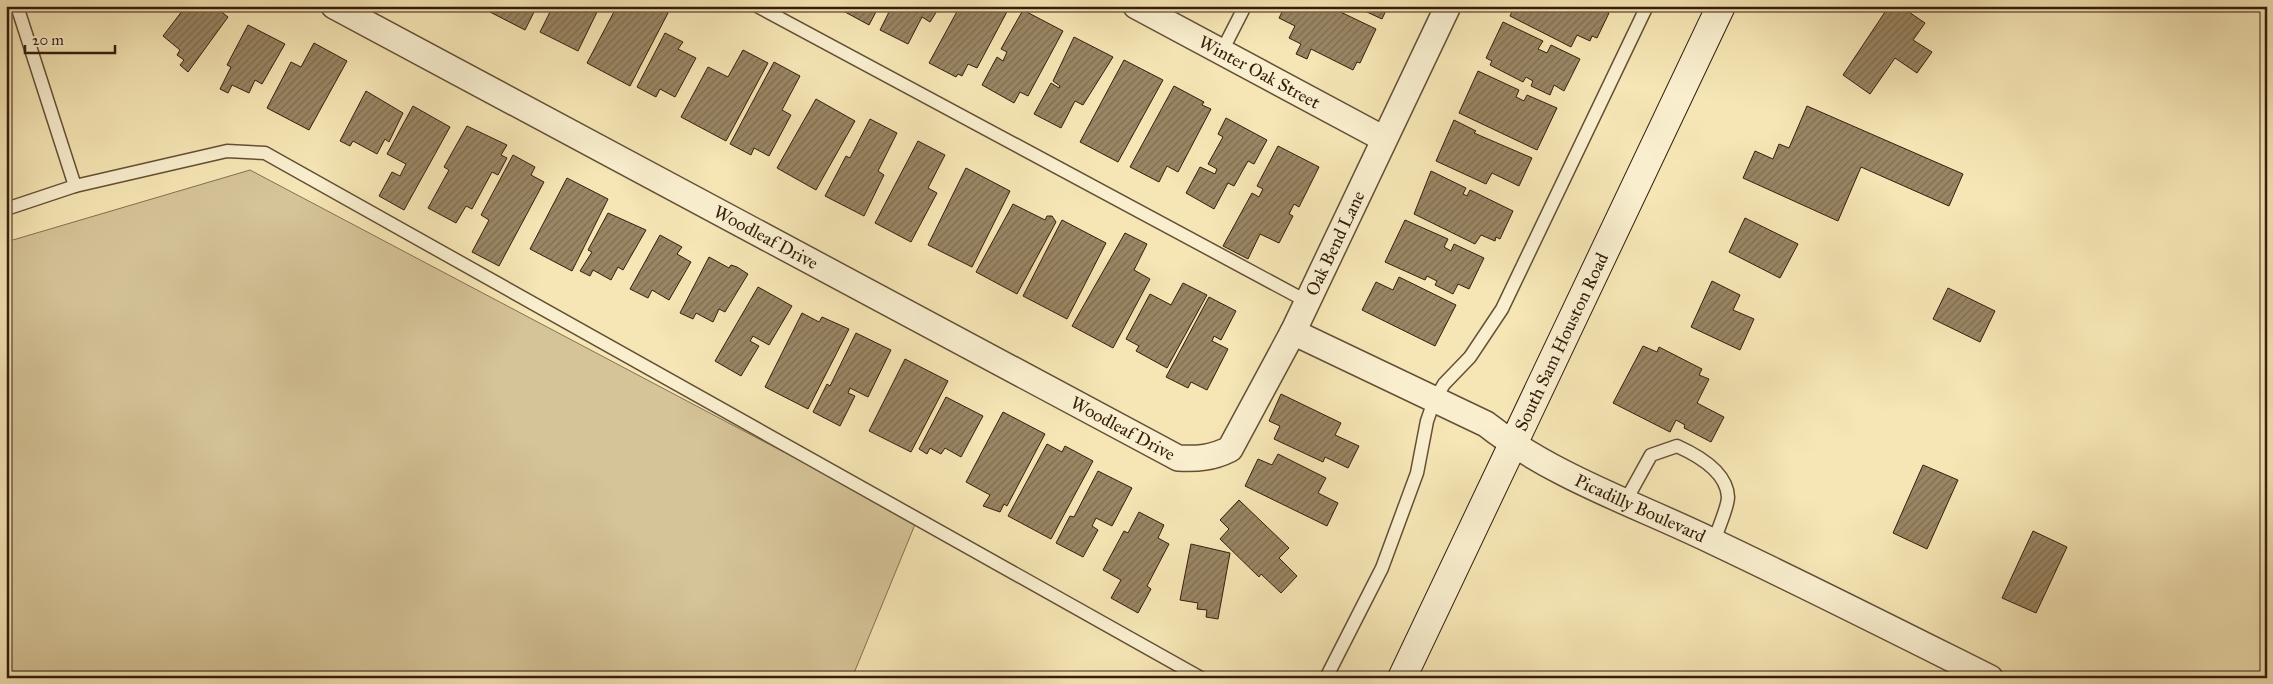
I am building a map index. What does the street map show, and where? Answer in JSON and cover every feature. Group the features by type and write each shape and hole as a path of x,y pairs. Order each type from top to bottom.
{"street":[{"name":"Woodleaf Drive","path":"334,6 1178,458 1200,459"},
{"name":"Winter Oak Street","path":"1136,6 1384,139"},
{"name":"Oak Bend Lane","path":"1200,459 1218,455 1230,449 1308,302 1448,6"},
{"name":"South Sam Houston Road","path":"1402,678 1721,6"},
{"name":"Picadilly Boulevard","path":"1293,332 1434,401 1486,424 1512,445 1625,502 1714,542 1990,678"}],"lane":[{"path":"17,6 75,186"},
{"path":"757,6 1308,302"},
{"path":"1222,52 1244,6"},
{"path":"1326,678 1382,568 1417,473 1427,420 1434,401 1444,384 1470,357 1502,309 1647,6"},
{"path":"6,209 75,186 227,151 265,153 1201,678"},
{"path":"1625,502 1651,455 1677,446 1700,457 1711,466 1726,486 1728,498 1714,542"}],"shaded area":[{"path":"250,170 916,522 852,678 6,678 6,242"}],"building":[{"path":"186,6 214,6 228,17 188,72 180,65 184,60 177,55 180,50 163,36"},
{"path":"492,6 537,6 525,30 490,12"},
{"path":"553,6 593,6 591,9 597,12 578,51 540,32"},
{"path":"617,6 656,6 668,13 630,86 587,63"},
{"path":"834,6 879,6 869,25"},
{"path":"892,6 940,6 930,22 922,17 908,44 880,30"},
{"path":"960,6 1010,6 977,68 968,64 962,76 958,74 956,77 929,63"},
{"path":"1285,6 1328,6 1376,29 1360,63 1357,62 1353,70 1311,49 1307,59 1296,54 1301,44 1289,38 1295,26 1279,18"},
{"path":"1354,6 1388,6 1382,19"},
{"path":"1512,6 1596,6 1609,13 1597,38 1592,36 1590,41 1577,35 1571,47 1510,16 1514,7"},
{"path":"1889,6 1900,6 1925,23 1913,40 1932,52 1917,73 1895,58 1870,94 1843,75"},
{"path":"1023,10 1063,31 1028,96 1020,92 1014,103 982,85 997,57 1003,61 1007,52 1001,49"},
{"path":"1503,22 1543,41 1538,49 1547,53 1551,45 1580,59 1564,91 1554,85 1550,95 1531,86 1533,81 1526,77 1523,82 1490,65 1492,61 1486,58"},
{"path":"248,25 285,44 262,84 255,80 249,93 232,85 228,93 220,89 231,67 227,65"},
{"path":"665,33 683,42 678,49 696,58 675,97 660,89 656,97 637,87"},
{"path":"1074,37 1113,57 1083,105 1075,101 1061,128 1034,114 1051,83 1059,88 1060,86 1053,81"},
{"path":"314,43 347,61 309,130 267,108 291,62 301,67"},
{"path":"743,50 768,63 726,141 681,117 708,67 728,77"},
{"path":"1124,60 1163,80 1118,162 1080,142"},
{"path":"774,62 800,76 782,110 791,115 769,156 754,148 751,155 730,144"},
{"path":"1478,71 1519,90 1516,97 1524,101 1527,95 1557,108 1537,150 1459,113"},
{"path":"1174,86 1204,102 1202,105 1211,109 1178,172 1167,166 1159,182 1130,167"},
{"path":"366,91 403,113 389,142 385,139 377,154 353,141 350,146 340,141"},
{"path":"816,99 855,121 816,190 777,168"},
{"path":"413,106 450,127 404,210 379,196 392,172 400,176 406,164 387,154"},
{"path":"1807,106 1963,174 1949,206 1861,167 1838,221 1743,178 1755,151 1773,159 1779,144 1789,148"},
{"path":"1226,118 1267,140 1254,164 1248,161 1234,186 1228,183 1214,209 1186,193 1200,167 1215,174 1217,169 1208,164 1223,137 1218,134"},
{"path":"870,119 897,133 878,171 884,175 864,216 825,196 846,156 850,158"},
{"path":"1454,120 1476,131 1474,133 1532,158 1519,186 1492,173 1486,184 1436,161"},
{"path":"467,126 507,145 501,155 507,158 498,175 492,172 472,209 466,206 456,223 428,208 449,170 444,167"},
{"path":"918,141 945,155 928,188 937,193 911,242 875,223"},
{"path":"1278,146 1319,167 1299,207 1294,204 1289,214 1293,216 1279,243 1260,234 1248,259 1223,246 1252,193 1259,197 1263,189 1257,186"},
{"path":"513,155 535,167 531,175 544,182 499,266 472,252 489,220 481,215"},
{"path":"966,168 1010,191 972,267 928,245"},
{"path":"1431,171 1466,188 1463,194 1467,196 1470,190 1513,211 1500,239 1496,237 1495,241 1481,235 1475,244 1414,214"},
{"path":"567,178 608,199 572,271 530,249"},
{"path":"1013,204 1045,220 1047,216 1052,216 1056,222 1017,294 976,272"},
{"path":"608,213 646,230 623,270 618,267 611,280 593,270 590,276 580,271 592,252 588,250"},
{"path":"1745,218 1798,244 1780,278 1729,252"},
{"path":"1062,220 1106,243 1067,319 1023,296"},
{"path":"1405,220 1448,239 1444,247 1451,251 1454,244 1484,258 1469,289 1458,284 1453,294 1435,285 1437,281 1427,276 1425,280 1385,262"},
{"path":"1125,233 1147,244 1134,270 1150,279 1113,348 1072,326"},
{"path":"660,235 682,247 677,254 691,262 669,300 652,290 648,298 630,289"},
{"path":"709,257 729,268 731,265 748,274 725,312 719,309 713,322 696,313 693,319 680,313"},
{"path":"1399,277 1456,305 1435,346 1362,310 1376,282 1393,290"},
{"path":"1712,281 1740,295 1733,310 1754,319 1740,350 1691,327"},
{"path":"1183,283 1207,295 1167,368 1136,351 1139,346 1126,339 1150,294 1171,305"},
{"path":"758,287 792,306 769,345 753,336 750,341 759,346 741,376 715,361"},
{"path":"1948,288 1995,311 1980,342 1933,319"},
{"path":"1209,297 1236,311 1221,340 1214,336 1212,341 1228,349 1207,390 1191,382 1188,388 1166,377"},
{"path":"802,313 819,322 822,317 849,329 808,409 765,387"},
{"path":"856,333 891,350 868,397 850,388 848,393 855,396 840,426 813,412 827,384 830,386"},
{"path":"1643,346 1657,352 1659,347 1702,369 1699,375 1709,379 1697,403 1724,417 1711,442 1684,428 1685,425 1676,420 1670,432 1613,403"},
{"path":"905,359 948,381 911,452 869,431"},
{"path":"1281,394 1341,423 1335,435 1359,446 1348,468 1325,457 1323,462 1274,439 1280,426 1269,421"},
{"path":"946,397 983,416 961,457 945,448 941,454 930,448 927,454 919,449"},
{"path":"1003,412 1045,434 1007,506 1004,504 1000,512 983,506 990,495 966,482"},
{"path":"1047,444 1062,452 1065,446 1093,461 1051,539 1008,516"},
{"path":"1278,454 1326,478 1318,493 1338,503 1327,526 1245,486 1258,459 1272,465"},
{"path":"1923,465 1958,480 1927,549 1893,533"},
{"path":"1098,471 1132,488 1112,526 1096,518 1092,526 1098,530 1083,557 1056,543 1070,516 1074,517"},
{"path":"1239,500 1289,548 1279,558 1297,576 1281,593 1261,574 1259,577 1220,539 1229,529 1220,520"},
{"path":"1139,512 1164,525 1158,538 1169,544 1147,586 1151,589 1138,613 1111,598 1121,580 1103,570 1124,531 1128,533"},
{"path":"2033,531 2067,547 2036,613 2002,598"},
{"path":"1191,544 1230,553 1218,619 1206,617 1207,610 1197,609 1198,603 1180,600"}]}
